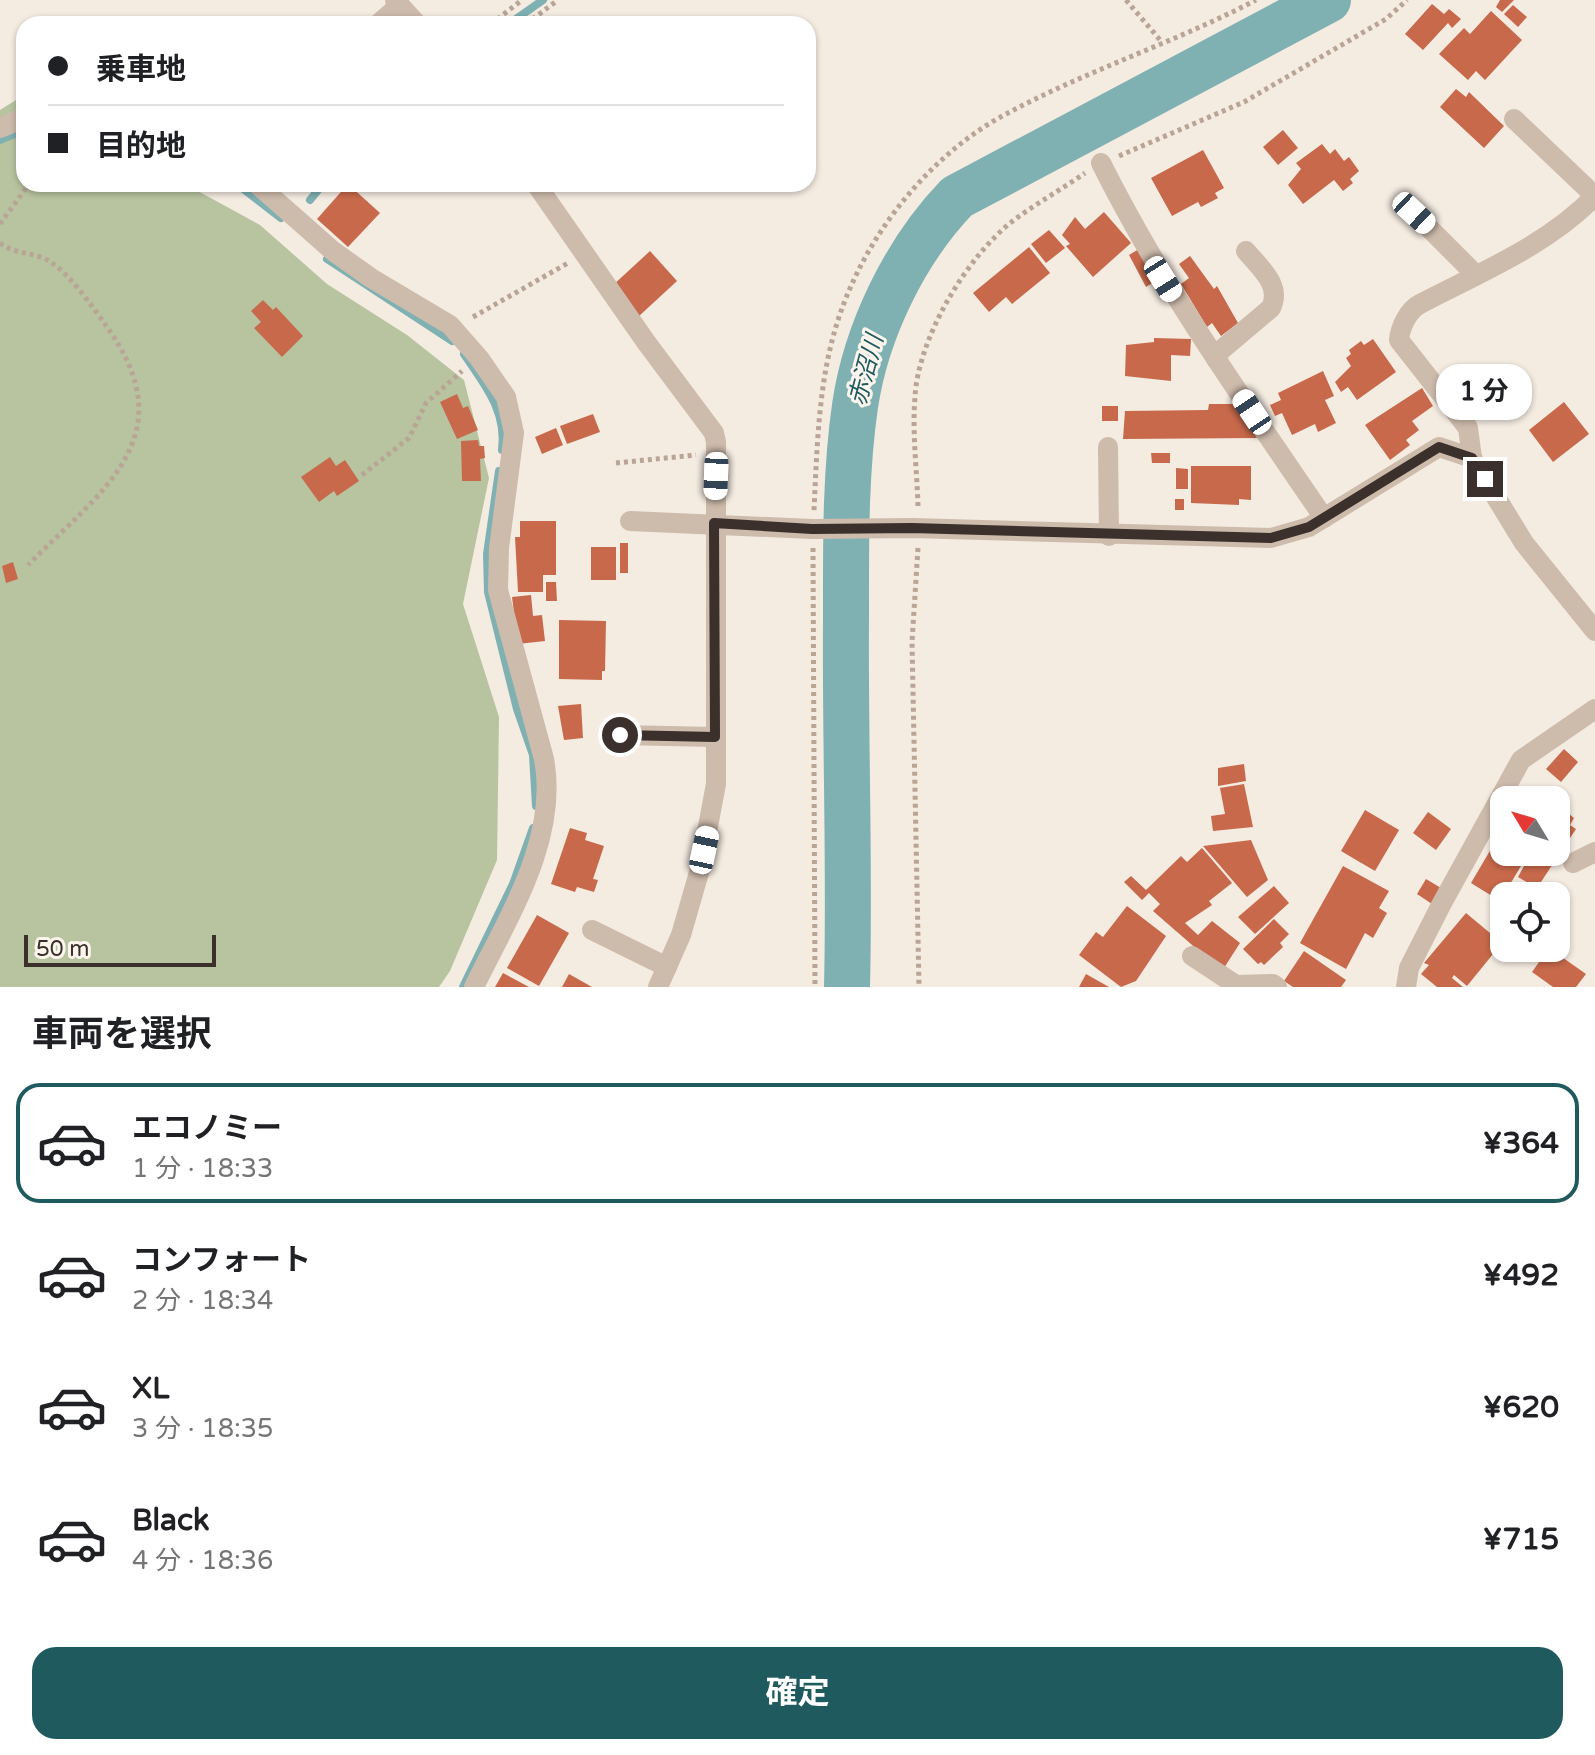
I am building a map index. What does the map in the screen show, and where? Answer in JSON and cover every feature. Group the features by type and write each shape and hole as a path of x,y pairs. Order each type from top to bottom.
{"street":[{"path":"1514,119 1595,196 1548,235 1419,304 1400,329 1399,340 1468,428 1472,458 1524,543 1595,631"},
{"path":"1101,163 1135,231 1216,359 1324,518"},
{"path":"266,192 333,251 371,278 450,325 473,363 506,397 514,433 499,548 498,590 544,759 547,785 543,818 530,868 474,987"},
{"path":"542,192 716,442 716,784 700,869 658,987"},
{"path":"1414,213 1476,275"},
{"path":"1216,359 1220,351 1271,308 1275,300 1274,287 1246,251"},
{"path":"1108,447 1109,536"},
{"path":"630,521 812,529 916,528 1109,536 1271,538 1287,536 1324,518 1439,447 1472,458"},
{"path":"1406,987 1409,968 1521,760 1595,709"},
{"path":"620,735 715,737"},
{"path":"1573,863 1595,852"},
{"path":"592,930 667,967"},
{"path":"1192,956 1236,985 1273,984 1277,987"}],"path":[{"path":"501,16 522,0"},
{"path":"537,16 558,0"},
{"path":"1126,0 1161,41"},
{"path":"815,987 812,529 820,413 835,330 855,281 887,224 918,184 958,145 1019,107 1256,0"},
{"path":"919,987 912,642 916,528 914,396 922,356 946,303 977,259 1012,222 1101,163 1244,102 1386,19 1407,0"},
{"path":"0,224 23,192"},
{"path":"0,243 16,252 50,262 94,309 123,350 138,385 140,408 130,450 117,476 28,565"},
{"path":"362,475 409,438 426,403 484,354 470,329 472,317 585,253"},
{"path":"616,463 716,442"}],"green space":[{"path":"16,100 16,192 200,192 260,225 327,284 407,335 464,380 489,478 463,604 499,717 497,860 450,971 439,987 0,987 0,110"}],"building":[{"path":"1500,0 1514,0 1502,12 1496,7"},
{"path":"1432,4 1444,14 1449,9 1461,19 1452,28 1448,23 1423,50 1405,34"},
{"path":"1513,5 1527,17 1518,27 1504,14"},
{"path":"1491,11 1522,40 1485,80 1476,71 1468,80 1439,54 1464,28 1470,34"},
{"path":"1456,89 1466,97 1469,92 1504,126 1484,148 1440,107"},
{"path":"1283,130 1298,148 1278,165 1263,147"},
{"path":"1322,144 1330,154 1335,149 1344,161 1349,157 1359,171 1350,179 1353,183 1343,191 1334,180 1303,204 1288,185 1301,169 1296,163"},
{"path":"1203,150 1224,188 1215,193 1218,198 1201,207 1198,202 1172,216 1151,178"},
{"path":"341,192 357,192 380,213 348,247 317,219"},
{"path":"1104,212 1131,243 1093,277 1066,246 1070,244 1062,235 1075,217 1085,229"},
{"path":"1049,230 1065,248 1046,263 1031,244"},
{"path":"1029,247 1050,273 1012,304 1006,297 989,312 973,293"},
{"path":"1139,249 1157,280 1146,287 1129,255"},
{"path":"650,251 677,281 638,317 611,287"},
{"path":"1190,256 1214,289 1217,286 1238,323 1221,336 1212,323 1207,327 1181,284 1189,278 1179,264"},
{"path":"263,300 273,310 276,307 303,336 282,357 254,328 261,322 251,311"},
{"path":"1154,338 1191,339 1190,356 1171,355 1171,381 1125,376 1126,345 1154,342"},
{"path":"1373,339 1396,372 1357,400 1348,387 1341,392 1335,382 1351,366 1346,358 1351,354 1349,350 1361,341 1364,345"},
{"path":"1323,371 1334,396 1325,400 1336,423 1318,432 1315,424 1292,435 1282,413 1275,416 1270,405 1281,400 1278,393"},
{"path":"1422,388 1433,406 1412,421 1419,430 1406,440 1410,445 1390,460 1365,425"},
{"path":"457,394 463,408 468,406 478,430 457,439 440,402"},
{"path":"1564,402 1589,434 1553,462 1529,430"},
{"path":"1209,404 1237,404 1257,438 1123,439 1125,411 1208,410"},
{"path":"1102,406 1118,406 1118,421 1102,421"},
{"path":"593,414 600,432 567,444 560,426"},
{"path":"556,428 563,445 542,454 535,437"},
{"path":"478,440 479,446 484,446 485,458 480,459 481,481 462,481 461,441"},
{"path":"1151,453 1170,453 1170,463 1152,463"},
{"path":"330,457 336,466 345,460 359,481 337,496 334,491 319,502 301,477"},
{"path":"1191,466 1251,466 1251,500 1239,499 1239,505 1191,503"},
{"path":"1176,468 1188,469 1188,489 1176,489"},
{"path":"1175,499 1184,499 1184,510 1175,510"},
{"path":"520,521 556,521 556,575 543,575 543,592 518,592 515,537 520,537"},
{"path":"620,543 628,543 628,573 620,573"},
{"path":"591,547 616,547 616,580 591,580"},
{"path":"13,562 18,579 6,583 2,566"},
{"path":"546,582 556,582 557,601 546,601"},
{"path":"531,595 533,616 542,615 545,641 518,644 512,597"},
{"path":"559,620 606,621 602,680 559,679"},
{"path":"581,704 583,738 564,740 558,706"},
{"path":"1564,749 1578,762 1561,782 1546,769"},
{"path":"1244,764 1246,781 1218,786 1218,768"},
{"path":"1244,784 1253,827 1213,831 1211,816 1225,814 1220,788"},
{"path":"1365,810 1399,830 1375,871 1341,851"},
{"path":"1428,812 1451,829 1436,850 1413,833"},
{"path":"570,828 587,833 585,840 604,846 593,879 598,880 594,892 577,887 575,892 551,884"},
{"path":"1251,840 1268,880 1247,897 1203,846"},
{"path":"1202,848 1232,883 1209,901 1212,905 1185,923 1198,935 1212,921 1240,943 1222,971 1153,911 1160,904 1149,893 1142,900 1124,882 1131,876 1146,890 1181,856 1187,862"},
{"path":"1490,851 1490,866 1521,866 1511,882 1490,882 1490,895 1471,883"},
{"path":"1343,866 1389,891 1379,908 1387,913 1373,938 1365,933 1346,969 1300,943"},
{"path":"1524,866 1552,866 1541,882 1527,882 1518,877"},
{"path":"1426,879 1441,888 1432,904 1417,894"},
{"path":"1274,886 1289,903 1255,934 1238,917"},
{"path":"1127,906 1166,936 1136,981 1121,987 1079,955 1096,932 1103,937"},
{"path":"1466,913 1490,933 1490,958 1467,986 1454,975 1452,978 1463,987 1437,987 1421,974 1429,965 1424,963"},
{"path":"537,915 569,933 539,986 507,968"},
{"path":"1274,919 1289,934 1280,943 1283,947 1264,965 1261,962 1258,964 1243,949"},
{"path":"1304,951 1346,980 1341,987 1293,987 1284,981"},
{"path":"1539,962 1569,962 1586,974 1576,987 1553,987 1532,972"},
{"path":"503,973 529,987 495,987"},
{"path":"569,974 592,987 562,987"},
{"path":"1086,974 1109,987 1079,987"}],"waterway":[{"path":"520,16 543,0"},
{"name":"赤沼川","path":"847,987 846,565 849,458 860,378 878,321 891,294 921,242 957,197 1328,0"},
{"path":"0,140 16,133"},
{"path":"247,192 281,218"},
{"path":"310,200 316,192"},
{"path":"327,259 452,341"},
{"path":"464,354 498,411 503,436 502,450"},
{"path":"499,471 487,554 488,592 517,709 533,755 536,806"},
{"path":"463,987 513,884 533,828"}],"route":[{"path":"620,735 715,737 714,523 812,529 912,528 1109,536 1271,538 1287,536 1309,527 1439,447 1472,458 1485,479"}]}
